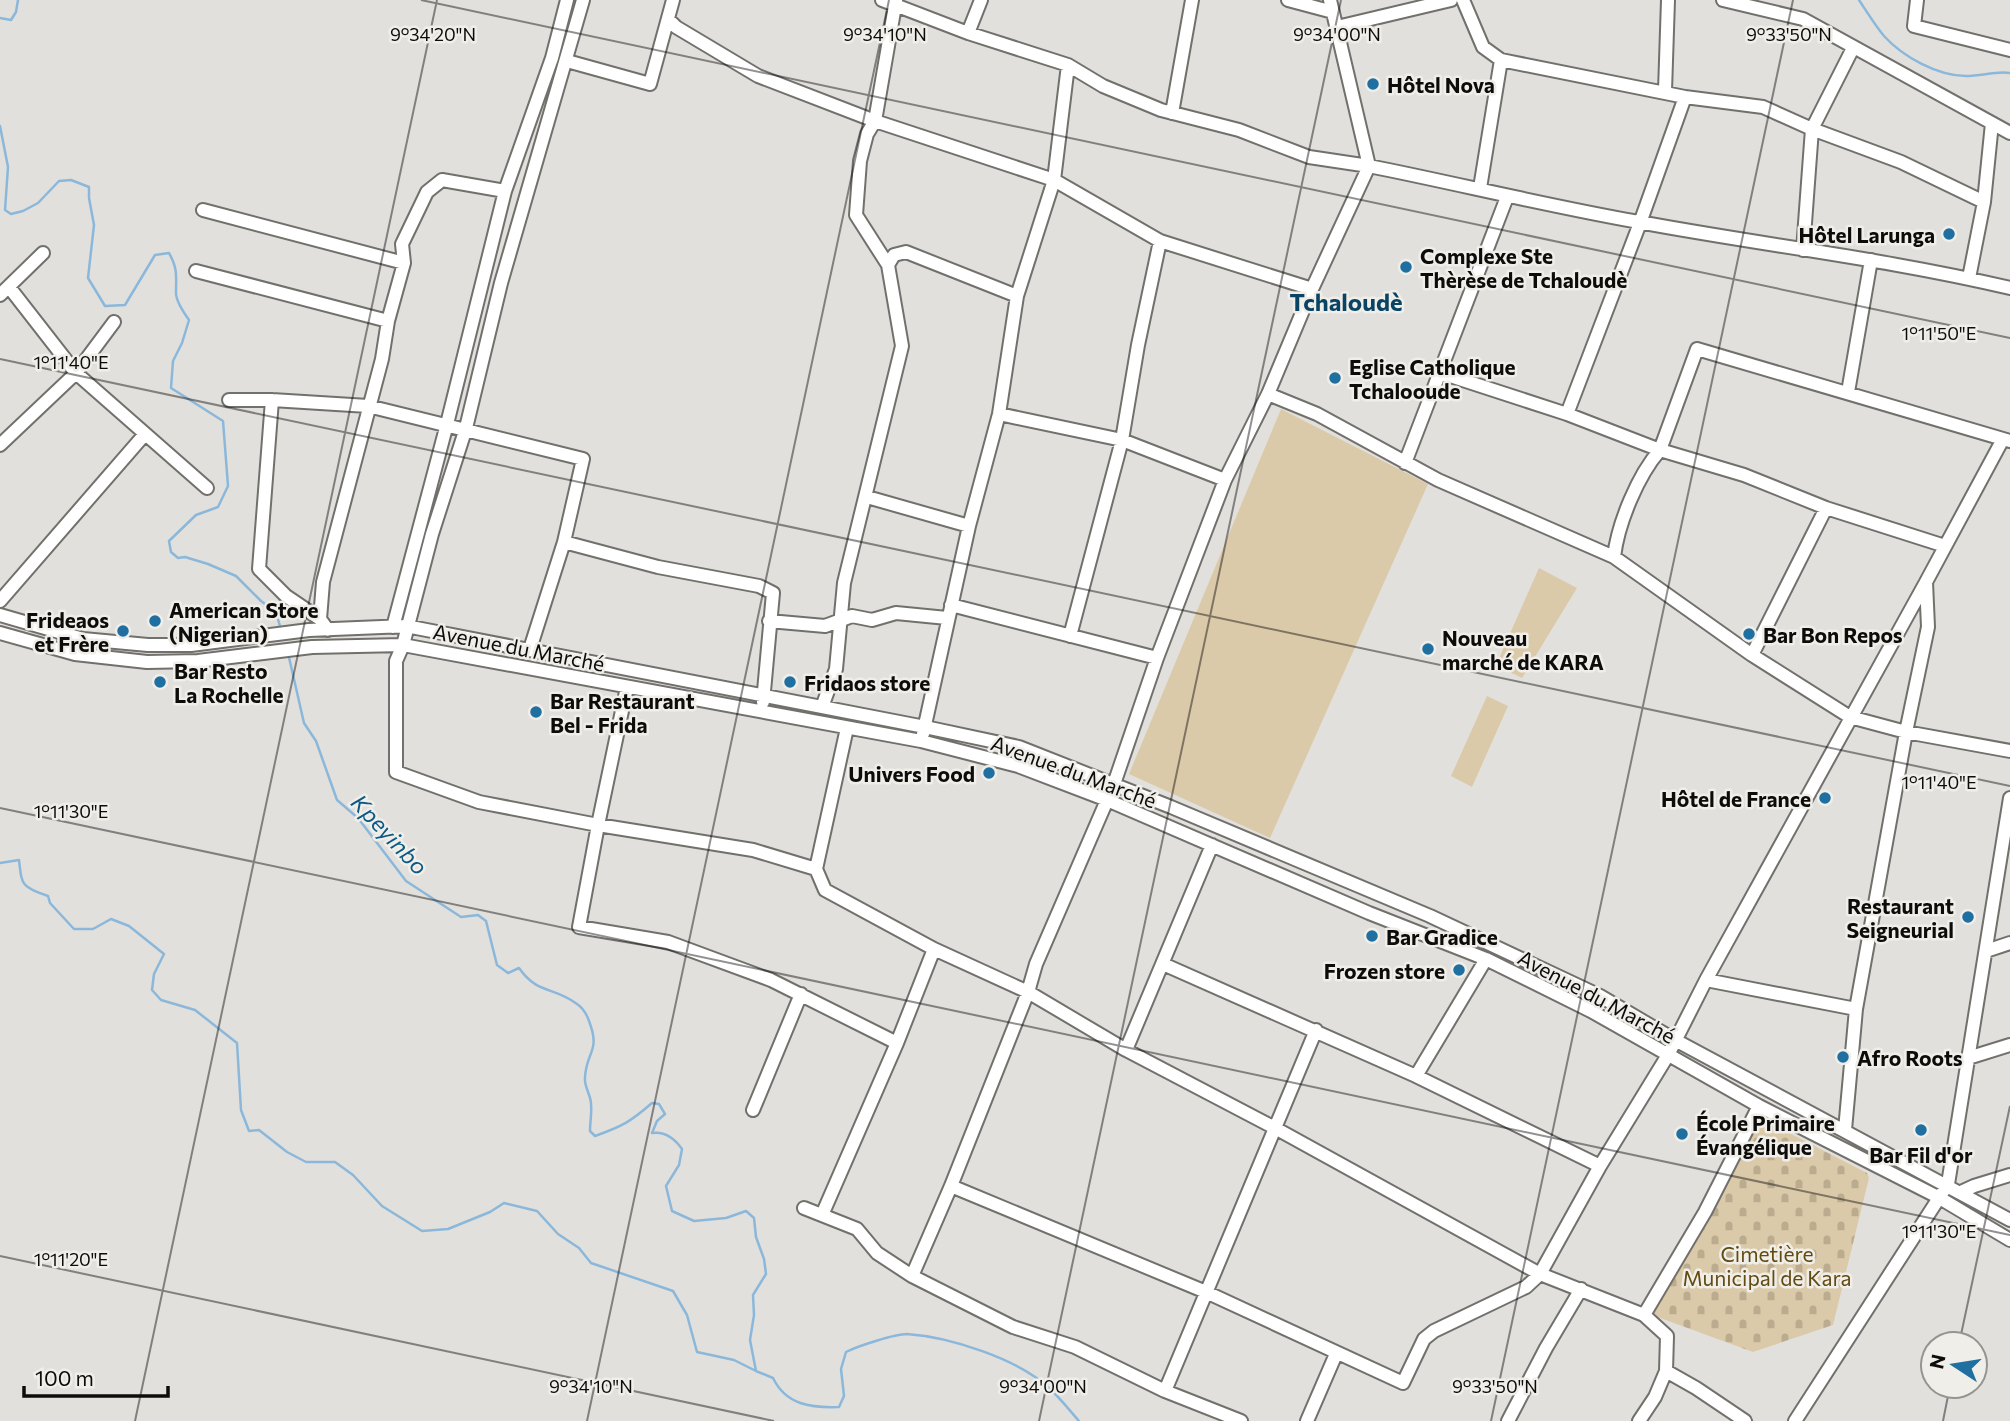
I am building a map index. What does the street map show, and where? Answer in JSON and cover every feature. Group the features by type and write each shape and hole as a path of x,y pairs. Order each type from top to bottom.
{"street":[{"path":"567,0 552,58 505,191 399,626 403,645 396,661 396,772 478,802 753,850 816,869"},
{"path":"399,626 466,428 501,283 583,0"},
{"path":"567,61 650,84 673,0"},
{"path":"882,0 896,3 968,33 1068,65 1103,86 1172,113 1239,130 1309,157 1369,166 1640,223 1871,260 2010,288"},
{"path":"968,33 981,0"},
{"path":"1172,113 1192,0"},
{"path":"912,1276 1028,992 1036,964 1114,784 1157,658 1225,480 1268,394 1312,289 1369,166 1332,6 1288,0"},
{"path":"1337,27 1451,0"},
{"path":"1463,0 1483,47 1501,60 1685,97 1763,107 1812,129 1901,162 1984,202"},
{"path":"1665,91 1668,0"},
{"path":"1723,0 1803,19 2010,133"},
{"path":"1917,0 1914,26 2010,50"},
{"path":"822,707 836,668 844,583 902,346 888,265 856,215 860,161 867,134 875,121 896,3"},
{"path":"668,19 676,27 758,76 875,121 1054,180 1160,241 1312,289"},
{"path":"1803,250 1812,129 1853,48"},
{"path":"1479,188 1501,60"},
{"path":"921,741 969,526 999,414 1017,296 1054,180 1068,65"},
{"path":"1567,414 1685,97"},
{"path":"1969,278 1984,202 1992,123"},
{"path":"324,625 323,582 382,359 388,321 404,263 402,244 427,192 442,180 505,191"},
{"path":"1405,463 1507,197"},
{"path":"203,210 404,263"},
{"path":"1070,636 1122,440 1138,345 1160,241"},
{"path":"888,265 894,255 906,252 1017,296"},
{"path":"43,253 4,291 76,373 208,488"},
{"path":"1848,392 1871,260"},
{"path":"196,271 388,321"},
{"path":"0,445 76,373 114,322"},
{"path":"951,1185 1206,1292 1403,1383 1424,1339 1434,1331 1526,1287 1540,1274 1600,1166 1668,1055 1850,717 2006,440 1697,349 1660,450 1647,466 1616,542 1614,557"},
{"path":"1441,373 1567,414 1660,450 1744,475 1826,508 1945,546"},
{"path":"1268,394 1317,414 1438,480 1614,557 1752,655 1850,717 1906,732 2010,751"},
{"path":"229,400 368,406 583,459 564,542 530,649"},
{"path":"272,400 259,569 286,596 324,625"},
{"path":"999,414 1122,440 1225,480"},
{"path":"0,601 145,434"},
{"path":"867,497 969,526"},
{"path":"1752,655 1826,508"},
{"path":"564,542 657,567 760,586 773,593 761,711"},
{"path":"1845,1130 1856,1009 1906,732 1928,627 1926,582"},
{"path":"769,621 825,626 852,616 872,620 896,613 949,612 1070,636 1157,658"},
{"name":"Avenue du Marché","path":"0,615 83,639 148,645 191,645 309,630 324,625 399,626 530,649 1019,747 1430,916 1600,996 1675,1040 1948,1184 2010,1220"},
{"name":"Avenue du Marché","path":"0,633 75,654 147,663 198,661 312,647 403,645 921,741 1018,766 1107,800 1486,959 1591,1011 1759,1106 1938,1197 2010,1240"},
{"path":"627,687 579,927 668,942 801,994 897,1043"},
{"path":"847,728 816,869 825,890 934,949 1028,992 1126,1050 1275,1128 1540,1274 1644,1315 1667,1336 1666,1371 1655,1397 1639,1421"},
{"path":"1795,1421 1948,1184 2007,833 2010,798"},
{"path":"1126,1050 1212,845"},
{"path":"1422,934 1430,916"},
{"path":"1986,951 2010,943"},
{"path":"822,1215 897,1043 934,949"},
{"path":"1416,1076 1486,959"},
{"path":"1163,964 1416,1076 1600,1166"},
{"path":"1706,980 1856,1009"},
{"path":"753,1110 801,994"},
{"path":"1591,1011 1600,996"},
{"path":"1165,1391 1316,1030"},
{"path":"1968,1058 2010,1045"},
{"path":"1644,1315 1705,1212 1759,1106"},
{"path":"1961,1192 2010,1175"},
{"path":"804,1208 858,1228 877,1253 912,1276 1013,1327 1074,1347 1165,1391 1241,1421"},
{"path":"1508,1421 1581,1289"},
{"path":"1307,1421 1336,1354"},
{"path":"1666,1371 1745,1421"}],"green space":[{"path":"1281,409 1428,484 1270,838 1129,774"},
{"path":"1539,568 1577,588 1522,678 1496,665"},
{"path":"1487,696 1508,706 1472,787 1451,776"},
{"name":"Cimetière Municipal de Kara","path":"1756,1118 1867,1173 1869,1178 1833,1325 1753,1352 1652,1315"}],"waterway":[{"path":"0,18 11,20 18,0"},
{"path":"1859,0 1884,36 1922,64 1955,75 2010,73"},
{"path":"0,126 8,167 5,210 11,214 38,203 59,181 71,180 89,187 94,225 88,278 105,306 125,305 155,255 169,253 175,268 177,299 189,320 173,361 171,388 223,421 228,486 218,507 196,515 169,541 171,552 178,558 185,557 208,564 236,576 276,612 281,630"},
{"name":"Kpeyinbo","path":"288,653 304,723 316,741 337,800 358,818 406,881 461,917 478,915 486,921 497,965 508,973 519,968 539,987 568,998 584,1012 594,1039 585,1078 591,1101 590,1131 595,1136 626,1123 652,1103 659,1104 665,1114 657,1121 652,1133 669,1136 682,1149 679,1165 666,1186 672,1211 694,1221 726,1218 746,1211 754,1218 766,1274 753,1295 754,1315 750,1340 756,1371 773,1378 785,1394 800,1403 839,1407 844,1396 841,1369 846,1352 894,1336 924,1336 983,1351 1021,1368 1050,1389 1079,1421"},
{"path":"0,863 19,860 24,884 48,896 50,903 74,929 93,929 111,919 129,926 164,954 154,974 152,990 161,1000 195,1010 237,1043 241,1110 249,1131 259,1130 287,1152 306,1162 335,1162 353,1175 382,1206 422,1231 448,1229 490,1212 504,1203 537,1211 558,1234 579,1248 591,1263 673,1291 687,1315 697,1352 734,1360 756,1371"}],"place":[{"name":"Hôtel Nova","path":"1373,84"},
{"name":"Hôtel Larunga","path":"1949,234"},
{"name":"Complexe Ste Thèrèse de Tchaloudè","path":"1406,267"},
{"name":"Eglise Catholique Tchalooude","path":"1335,378"},
{"name":"American Store (Nigerian)","path":"155,621"},
{"name":"Frideaos et Frère","path":"123,631"},
{"name":"Bar Bon Repos","path":"1749,634"},
{"name":"Nouveau marché de KARA","path":"1428,649"},
{"name":"Bar Resto La Rochelle","path":"160,682"},
{"name":"Fridaos store","path":"790,682"},
{"name":"Bar Restaurant Bel - Frida","path":"536,712"},
{"name":"Univers Food","path":"989,773"},
{"name":"Hôtel de France","path":"1825,798"},
{"name":"Restaurant Seigneurial","path":"1968,917"},
{"name":"Bar Gradice","path":"1372,936"},
{"name":"Frozen store","path":"1459,970"},
{"name":"Afro Roots","path":"1843,1057"},
{"name":"Bar Fil d'or","path":"1921,1130"},
{"name":"École Primaire Évangélique","path":"1682,1134"}],"district":[{"name":"Tchaloudè","path":"1346,301"}]}
